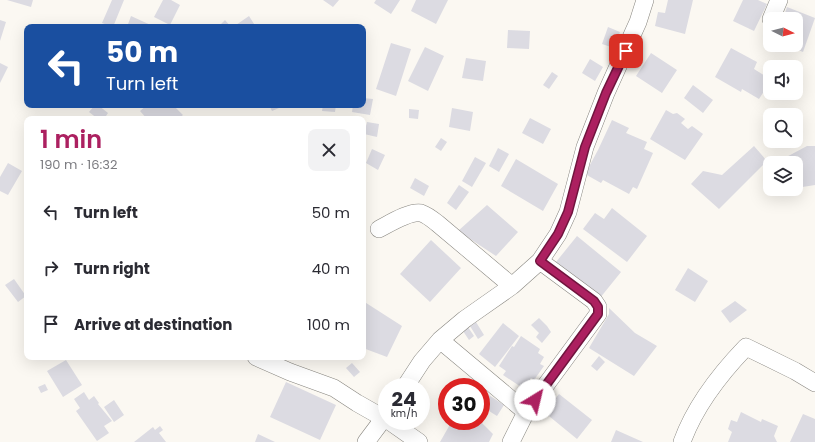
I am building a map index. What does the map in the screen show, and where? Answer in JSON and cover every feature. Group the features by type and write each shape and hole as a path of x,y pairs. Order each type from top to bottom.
{"street":[{"path":"411,378 422,361 440,340 465,319 512,286 540,261 558,234 568,212 585,147 606,93 638,22 645,0"},
{"path":"774,12 779,0"},
{"path":"379,229 408,215 419,213 426,215 512,286"},
{"path":"511,442 526,412 598,314 598,307 594,301 540,261"},
{"path":"440,340 526,412"},
{"path":"682,442 688,426 706,397 729,364 746,347 795,371 815,383"},
{"path":"263,360 290,372 334,388 357,403 378,414"},
{"path":"366,442 378,428"},
{"path":"404,430 420,442"}],"building":[{"path":"7,0 33,0 31,7"},
{"path":"112,0 124,0 114,24 102,23"},
{"path":"163,0 171,0 180,5 170,24 154,17"},
{"path":"323,0 339,0 333,7"},
{"path":"376,0 400,0 391,14 374,3"},
{"path":"416,0 448,0 436,24 411,11"},
{"path":"668,0 693,0 685,34 655,26 658,12 665,13"},
{"path":"743,0 758,0 767,4 754,31 733,21"},
{"path":"787,7 800,12 785,12"},
{"path":"803,13 815,18 803,52"},
{"path":"131,16 148,24 128,24"},
{"path":"249,16 254,24 237,24"},
{"path":"0,20 6,22 0,41"},
{"path":"225,20 228,24 221,24"},
{"path":"608,27 620,32 614,48 602,44"},
{"path":"508,30 530,31 529,49 507,48"},
{"path":"391,43 411,49 396,96 376,89"},
{"path":"425,47 444,56 428,91 408,81"},
{"path":"731,48 757,62 754,69 763,75 763,93 759,99 742,89 741,92 715,77"},
{"path":"651,53 677,70 662,93 636,76"},
{"path":"466,58 486,61 483,81 462,78"},
{"path":"590,59 603,67 595,81 582,73"},
{"path":"0,63 8,67 0,83"},
{"path":"552,72 558,76 549,89 543,85"},
{"path":"693,85 713,100 703,113 684,98"},
{"path":"366,98 373,99 370,115 352,112 353,108 366,108"},
{"path":"92,108 102,108 108,113 106,116 94,116 89,112"},
{"path":"144,108 176,108 183,115 144,116 140,111"},
{"path":"270,108 279,108 272,111"},
{"path":"322,108 336,108 335,112 322,111"},
{"path":"452,108 473,112 470,131 449,127"},
{"path":"409,109 419,110 418,119 409,118"},
{"path":"666,110 673,114 677,113 685,119 681,123 688,129 692,126 703,134 685,160 650,139"},
{"path":"530,118 551,129 543,144 522,133"},
{"path":"612,120 629,128 626,133 647,142 644,149 653,153 637,189 633,187 629,194 603,180 601,183 585,174"},
{"path":"367,122 379,124 377,137 366,134"},
{"path":"441,138 447,142 441,151 435,147"},
{"path":"754,146 763,156 763,165 719,209 691,184 703,171 722,175"},
{"path":"807,146 815,146 815,185 803,187 803,156 788,156"},
{"path":"498,148 509,154 499,172 489,166"},
{"path":"372,149 385,155 378,170 366,163"},
{"path":"475,157 486,163 472,187 462,181"},
{"path":"516,159 558,184 543,211 501,186"},
{"path":"8,163 22,171 8,195 0,191 0,177"},
{"path":"415,178 429,186 424,196 410,188"},
{"path":"459,185 469,192 456,210 447,203"},
{"path":"487,205 518,232 496,256 458,231"},
{"path":"612,208 647,236 627,262 583,229 595,213 604,219"},
{"path":"577,236 621,272 600,298 556,262"},
{"path":"431,240 461,268 430,302 400,274"},
{"path":"688,268 708,281 695,302 675,290"},
{"path":"14,279 24,293 24,298 18,302 5,285"},
{"path":"735,301 747,310 730,323 721,311"},
{"path":"366,303 402,326 387,357 366,349"},
{"path":"609,308 635,333 657,346 634,376 589,348 609,314"},
{"path":"539,318 551,332 542,343 536,337 539,333 531,325"},
{"path":"476,322 484,335 478,339 470,326"},
{"path":"503,323 519,336 495,367 479,354"},
{"path":"468,327 474,336 469,340 463,331"},
{"path":"521,336 540,349 538,353 544,357 540,364 544,366 534,380 531,378 524,389 503,375 506,371 499,366 512,346 514,347"},
{"path":"599,356 605,362 597,371 591,366"},
{"path":"66,360 82,385 63,397 47,371"},
{"path":"352,363 360,372 354,377 346,368"},
{"path":"286,382 336,405 320,440 270,417"},
{"path":"45,384 48,390 41,393 38,387"},
{"path":"84,392 89,400 94,396 99,403 98,404 112,421 104,426 109,433 97,441 76,411 80,408 74,399"},
{"path":"559,394 592,420 577,439 544,412"},
{"path":"490,396 504,405 497,416 490,412"},
{"path":"114,400 124,415 114,422 104,407"},
{"path":"741,412 761,422 762,419 778,426 774,436 777,442 728,442 732,432 728,429 731,420 737,422"},
{"path":"803,414 815,419 815,442 790,442"},
{"path":"160,426 163,430 159,433 166,442 134,442 153,427 155,430"},
{"path":"447,430 489,430 493,434 489,442 440,442"},
{"path":"616,430 643,442 611,442"},
{"path":"258,434 275,442 255,442"}],"route":[{"path":"535,400 598,314 598,307 594,301 540,261 558,234 568,212 585,147 606,93 626,51"}]}
